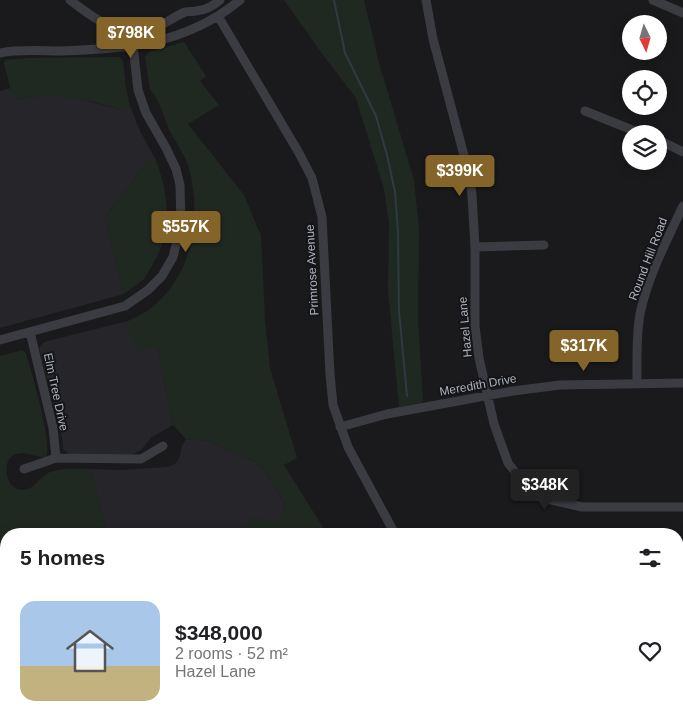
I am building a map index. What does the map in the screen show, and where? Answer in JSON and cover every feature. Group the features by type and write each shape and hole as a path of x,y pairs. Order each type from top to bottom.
{"street":[{"path":"70,0 94,18 112,27 131,31 149,30 186,12 207,9 220,0"},
{"path":"0,53 99,50 133,46 180,35 218,16 240,0"},
{"name":"Hazel Lane","path":"426,0 433,39 470,178 475,247 475,326 479,358 494,424 508,463 524,483 547,499 582,507 683,507"},
{"path":"653,0 683,13"},
{"name":"Primrose Avenue","path":"218,16 312,178 322,217 333,405 348,447 392,528"},
{"path":"0,340 125,306 148,290 162,276 173,257 181,224 180,185 176,169 146,113 138,90 133,46"},
{"path":"586,111 622,126"},
{"path":"667,144 683,152"},
{"name":"Round Hill Road","path":"637,383 637,344 640,313 652,278 683,206"},
{"path":"475,247 544,245"},
{"name":"Elm Tree Drive","path":"30,332 53,428 56,458"},
{"name":"Meredith Drive","path":"340,427 387,414 560,384 683,383"},
{"path":"24,469 56,458 141,459 163,446"}],"shaded area":[{"path":"284,0 364,0 379,63 414,180 419,229 418,320 423,402 399,407 388,290 389,223 384,189 356,98"},
{"path":"184,42 206,76 200,81 219,105 188,124 244,195 261,236 265,319 270,368 297,458 284,465 323,528 240,528 254,518 278,523 286,506 267,474 256,462 208,441 186,439 173,425 157,348 138,351 126,327 128,321 149,310 165,295 176,279 185,262 191,244 194,225 193,187 189,168 170,131 159,103 150,90 145,57 149,52"},
{"path":"119,57 123,61 130,106 125,111 70,98 29,97 13,99 4,63 5,60 26,58"},
{"path":"11,88 14,99 49,95 72,97 125,111 130,106 140,131 156,160 148,160 105,217 124,294 0,328 0,91"},
{"path":"148,160 156,160 164,187 167,214 166,228 158,254 143,280 124,294 105,217"},
{"path":"128,321 127,327 157,348 173,425 152,437 141,450 133,454 119,456 70,455 63,449 62,437 39,348 44,342"},
{"path":"22,350 26,353 47,438 46,457 24,453 11,457 6,468 12,485 17,489 23,490 31,488 45,475 53,471 90,469 105,528 0,528 0,356"},
{"path":"186,439 208,441 256,462 267,474 286,506 278,523 240,528 105,528 90,469 120,470 167,467 175,464 179,458"}],"waterway":[{"path":"334,0 345,53 376,116 395,192 398,232 399,311 407,396"}]}
